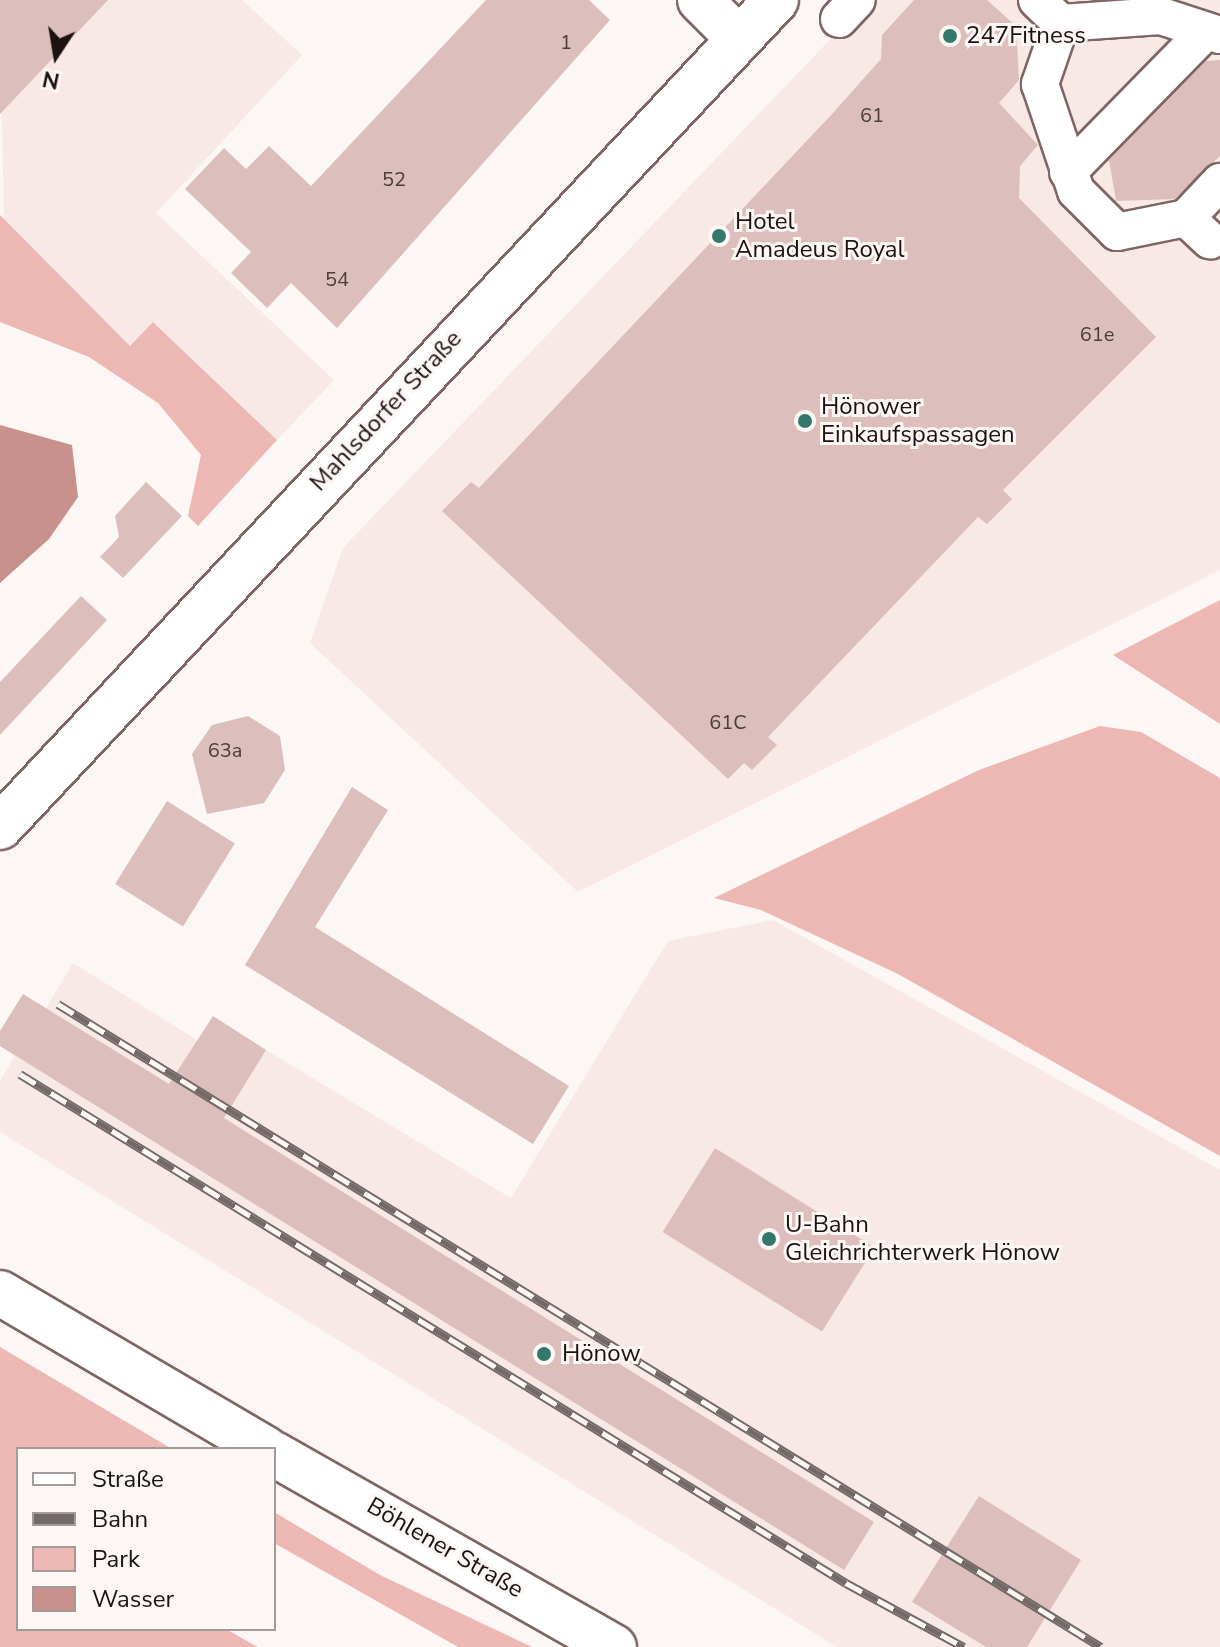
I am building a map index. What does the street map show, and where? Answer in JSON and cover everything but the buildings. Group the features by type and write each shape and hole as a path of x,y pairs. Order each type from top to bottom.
{"main road":[{"path":"700,0 739,39"},
{"name":"Mahlsdorfer Straße","path":"0,827 776,0"},
{"path":"0,1293 263,1447"},
{"name":"Böhlener Straße","path":"276,1455 614,1647"}],"street":[{"path":"1068,172 1213,33 1161,16 1049,11 1040,84 1068,172 1076,191 1117,232 1198,229 1220,182"}],"shaded area":[{"path":"0,0 242,0 302,55 156,213 334,380 277,440 154,322 131,346 4,224"},
{"path":"868,0 1220,0 1220,570 578,892 310,643 343,548"},
{"path":"773,920 1220,1170 1220,1647 837,1647 0,1132 0,1081 15,1056 0,1046 0,1031 23,994 46,1008 73,963 250,1073 266,1050 511,1198 668,941"}],"green space":[{"path":"0,215 130,346 153,322 277,440 198,526 188,516 201,455 158,403 89,357 0,322"},
{"path":"1220,600 1220,724 1113,655"},
{"path":"1100,726 1141,732 1220,778 1220,1156 898,974 761,910 714,898 979,770"},
{"path":"0,1347 169,1447 16,1447 16,1631 230,1631 258,1647 0,1647"},
{"path":"276,1513 380,1575 532,1647 458,1647 276,1544"}],"water":[{"path":"0,425 72,445 78,497 49,539 0,583"}],"railway":[{"path":"58,1004 1101,1647"},
{"path":"20,1074 846,1583 964,1647"}],"place":[{"name":"247Fitness","path":"950,36"},
{"name":"Hotel Amadeus Royal","path":"719,236"},
{"name":"Hönower Einkaufspassagen","path":"805,421"},
{"name":"U-Bahn Gleichrichterwerk Hönow","path":"769,1239"},
{"name":"Hönow","path":"544,1354"}]}
